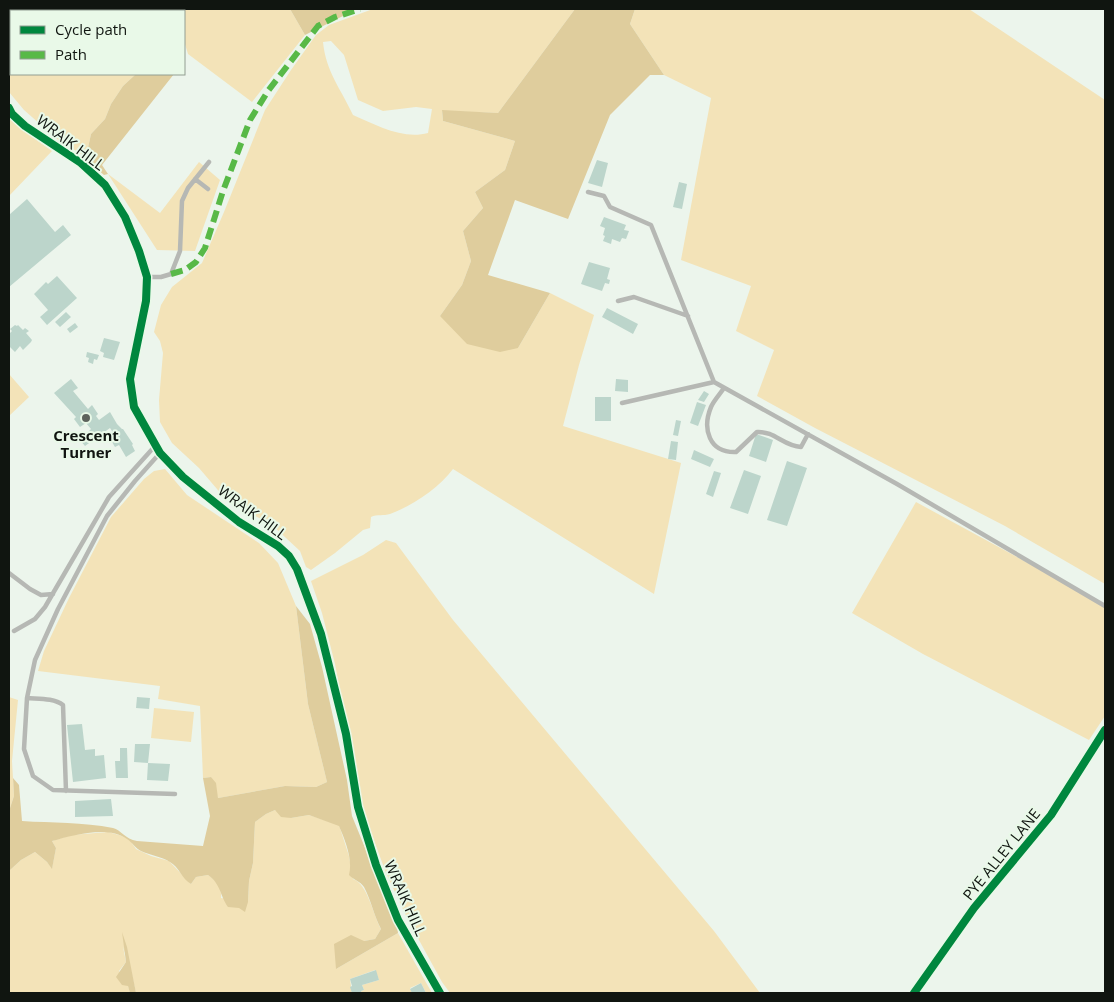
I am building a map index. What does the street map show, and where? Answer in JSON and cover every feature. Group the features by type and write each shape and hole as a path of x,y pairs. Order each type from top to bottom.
{"street":[{"name":"WRAIK HILL","path":"9,108 12,114 26,126 81,163 105,185 125,217 140,251 147,276 146,301 130,379 134,407 157,450 183,477 239,522 278,546 289,556 297,569 321,634 346,734 358,807 376,865 398,920 440,993"},
{"name":"PYE ALLEY LANE","path":"914,993 974,908 1051,815 1105,730"}],"lane":[{"path":"147,276 162,277 171,274 180,251 182,201 188,188 209,162"},
{"path":"195,179 208,189"},
{"path":"588,192 604,196 610,207 651,225 714,382 897,484 1105,606"},
{"path":"618,301 634,297 688,316"},
{"path":"622,403 714,382"},
{"path":"724,388 712,405 707,426 708,436 714,445 724,451 736,452 757,432 766,432 791,446 801,447 808,434"},
{"path":"14,631 35,619 53,594 108,497 157,450"},
{"path":"157,450 106,516 58,609 35,660 27,698 24,749 33,776 53,790 175,794"},
{"path":"9,572 30,589 41,595 53,594"},
{"path":"27,698 51,700 63,705 66,791"}],"shaded area":[{"path":"9,9 290,9 305,35 252,102 188,54 185,44 185,10 10,10 10,75 135,75 123,86 111,104 105,119 91,134 86,157 57,139 24,110 9,92"},
{"path":"290,9 357,9 305,35"},
{"path":"373,9 575,9 498,113 442,111 443,121 515,141 505,170 475,192 483,208 463,231 471,261 462,285 440,316 518,348 550,293 594,315 563,426 681,463 654,594 453,469 440,483 416,501 390,514 371,517 370,528 363,530 311,570 306,567 300,551 272,525 246,511 233,498 223,496 199,468 172,443 160,422 159,400 163,353 160,341 154,332 161,305 172,287 202,263 265,110 316,35 329,25","holes":["331,41 344,55 358,100 383,111 416,107 432,109 428,133 419,135 399,133 353,115 327,62 323,42"]},
{"path":"575,9 635,9 630,24 664,75 650,75 610,115 568,219 515,200 488,275 550,293 518,348 500,352 467,344 440,316 462,285 471,261 463,231 483,208 475,192 505,170 515,141 443,121 442,110 498,113"},
{"path":"635,9 969,9 1105,100 1105,584 1005,526 757,396 774,350 736,331 751,286 681,260 711,98 664,75 630,24"},
{"path":"135,75 173,75 102,165 108,174 104,175 86,157 91,134 105,119 111,104 123,86"},
{"path":"9,116 31,136 52,151 9,196"},
{"path":"199,162 220,180 195,251 157,250 108,174 160,213"},
{"path":"9,374 29,397 9,416"},
{"path":"165,469 187,495 259,543 278,563 296,606 308,704 327,782 316,787 285,786 218,798 211,777 203,778 200,706 158,699 160,686 38,671 44,651 69,598 111,517 144,479 154,471"},
{"path":"916,502 1105,605 1105,716 1089,740 923,654 852,613"},
{"path":"386,540 396,543 453,620 714,931 760,993 450,993 408,920 386,873 362,808 335,664 322,613 311,581 363,555"},
{"path":"296,606 310,624 322,667 347,780 352,816 397,926 398,933 336,969 334,944 351,935 364,941 375,939 381,929 364,887 349,875 349,856 339,826 309,815 291,818 281,817 275,810 255,822 253,863 245,912 239,908 228,907 218,886 208,875 196,877 191,884 170,862 141,851 127,839 110,833 90,832 52,841 56,848 52,869 35,852 21,860 9,871 9,811 14,796 13,778 19,785 22,821 102,826 116,829 137,841 203,846 210,816 203,778 211,777 216,783 218,798 285,786 316,787 327,782 308,704"},
{"path":"9,697 18,700 12,761 14,796 9,811"},
{"path":"154,708 194,712 191,742 151,738"},
{"path":"275,810 291,818 309,815 339,825 349,856 353,879 363,887 381,929 375,939 364,941 336,969 398,933 432,993 426,993 421,983 410,988 412,993 362,993 361,991 364,990 362,985 379,980 375,970 350,979 352,993 136,993 123,947 126,962 119,971 128,985 130,993 9,993 9,871 21,860 35,852 52,868 56,848 52,841 71,835 108,832 129,839 136,849 169,861 191,884 196,877 208,875 218,885 221,891 221,898 248,902 249,881 253,863 255,822"},
{"path":"122,932 127,947 136,993 130,993 128,986 122,985 116,977 126,962"}],"building":[{"path":"597,160 608,163 602,187 588,183"},
{"path":"679,182 687,184 682,209 673,207"},
{"path":"27,199 55,232 63,225 71,235 9,287 9,215"},
{"path":"604,217 626,225 624,230 629,231 626,239 622,238 620,242 612,239 611,244 603,241 605,228 600,226"},
{"path":"589,262 610,268 607,279 610,280 609,284 605,283 602,291 581,284"},
{"path":"57,276 77,298 47,325 40,317 48,310 34,294 46,282 48,284"},
{"path":"607,308 638,324 633,334 602,317"},
{"path":"66,312 71,317 60,327 55,322"},
{"path":"75,323 78,327 70,333 67,329"},
{"path":"15,325 29,331 26,333 32,340 23,350 20,346 15,352 9,346 9,334 12,331 10,329"},
{"path":"104,338 120,342 114,360 103,357 104,353 100,351"},
{"path":"87,352 99,355 97,360 94,359 93,364 88,362"},
{"name":"Crescent Turner","path":"71,379 78,388 73,391 88,409 92,405 98,414 96,416 99,420 110,412 133,444 135,451 126,457 119,445 115,447 109,437 114,434 110,428 85,446 80,440 91,429 86,423 80,427 74,419 76,417 54,393"},
{"path":"616,379 628,380 628,392 615,391"},
{"path":"704,391 709,394 704,402 698,400"},
{"path":"595,397 611,397 611,421 595,421"},
{"path":"697,402 706,405 698,426 690,423"},
{"path":"676,420 681,421 678,436 673,435"},
{"path":"756,434 773,440 766,462 749,456"},
{"path":"671,441 678,442 676,460 668,459"},
{"path":"694,450 714,459 710,467 691,459"},
{"path":"787,461 807,468 787,526 767,520"},
{"path":"744,470 761,476 748,514 730,508"},
{"path":"714,471 721,473 713,497 706,494"},
{"path":"137,697 150,698 149,709 136,708"},
{"path":"82,724 85,750 95,749 95,756 104,755 106,778 73,782 67,725"},
{"path":"135,744 150,744 148,763 134,762"},
{"path":"120,748 127,748 128,778 116,778 115,761 120,761"},
{"path":"148,763 170,764 168,781 147,780"},
{"path":"111,799 113,816 75,817 75,801"},
{"path":"376,970 379,980 362,985 364,990 361,991 362,993 352,993 350,979"},
{"path":"421,983 426,993 412,993 410,989"}],"marked path":[{"path":"171,274 185,270 196,262 205,248 223,191 250,120 268,91 318,26 335,17 360,9"}],"cycle path":[{"path":"9,108 12,114 25,126 81,163 105,185 125,217 147,277 146,301 130,379 134,407 160,453 183,477 239,522 278,546 289,556 297,569 321,634 346,734 358,807 376,865 398,920 440,993"},
{"path":"914,993 974,908 1051,815 1105,730"}],"place":[{"name":"Crescent Turner","path":"86,418"}]}
